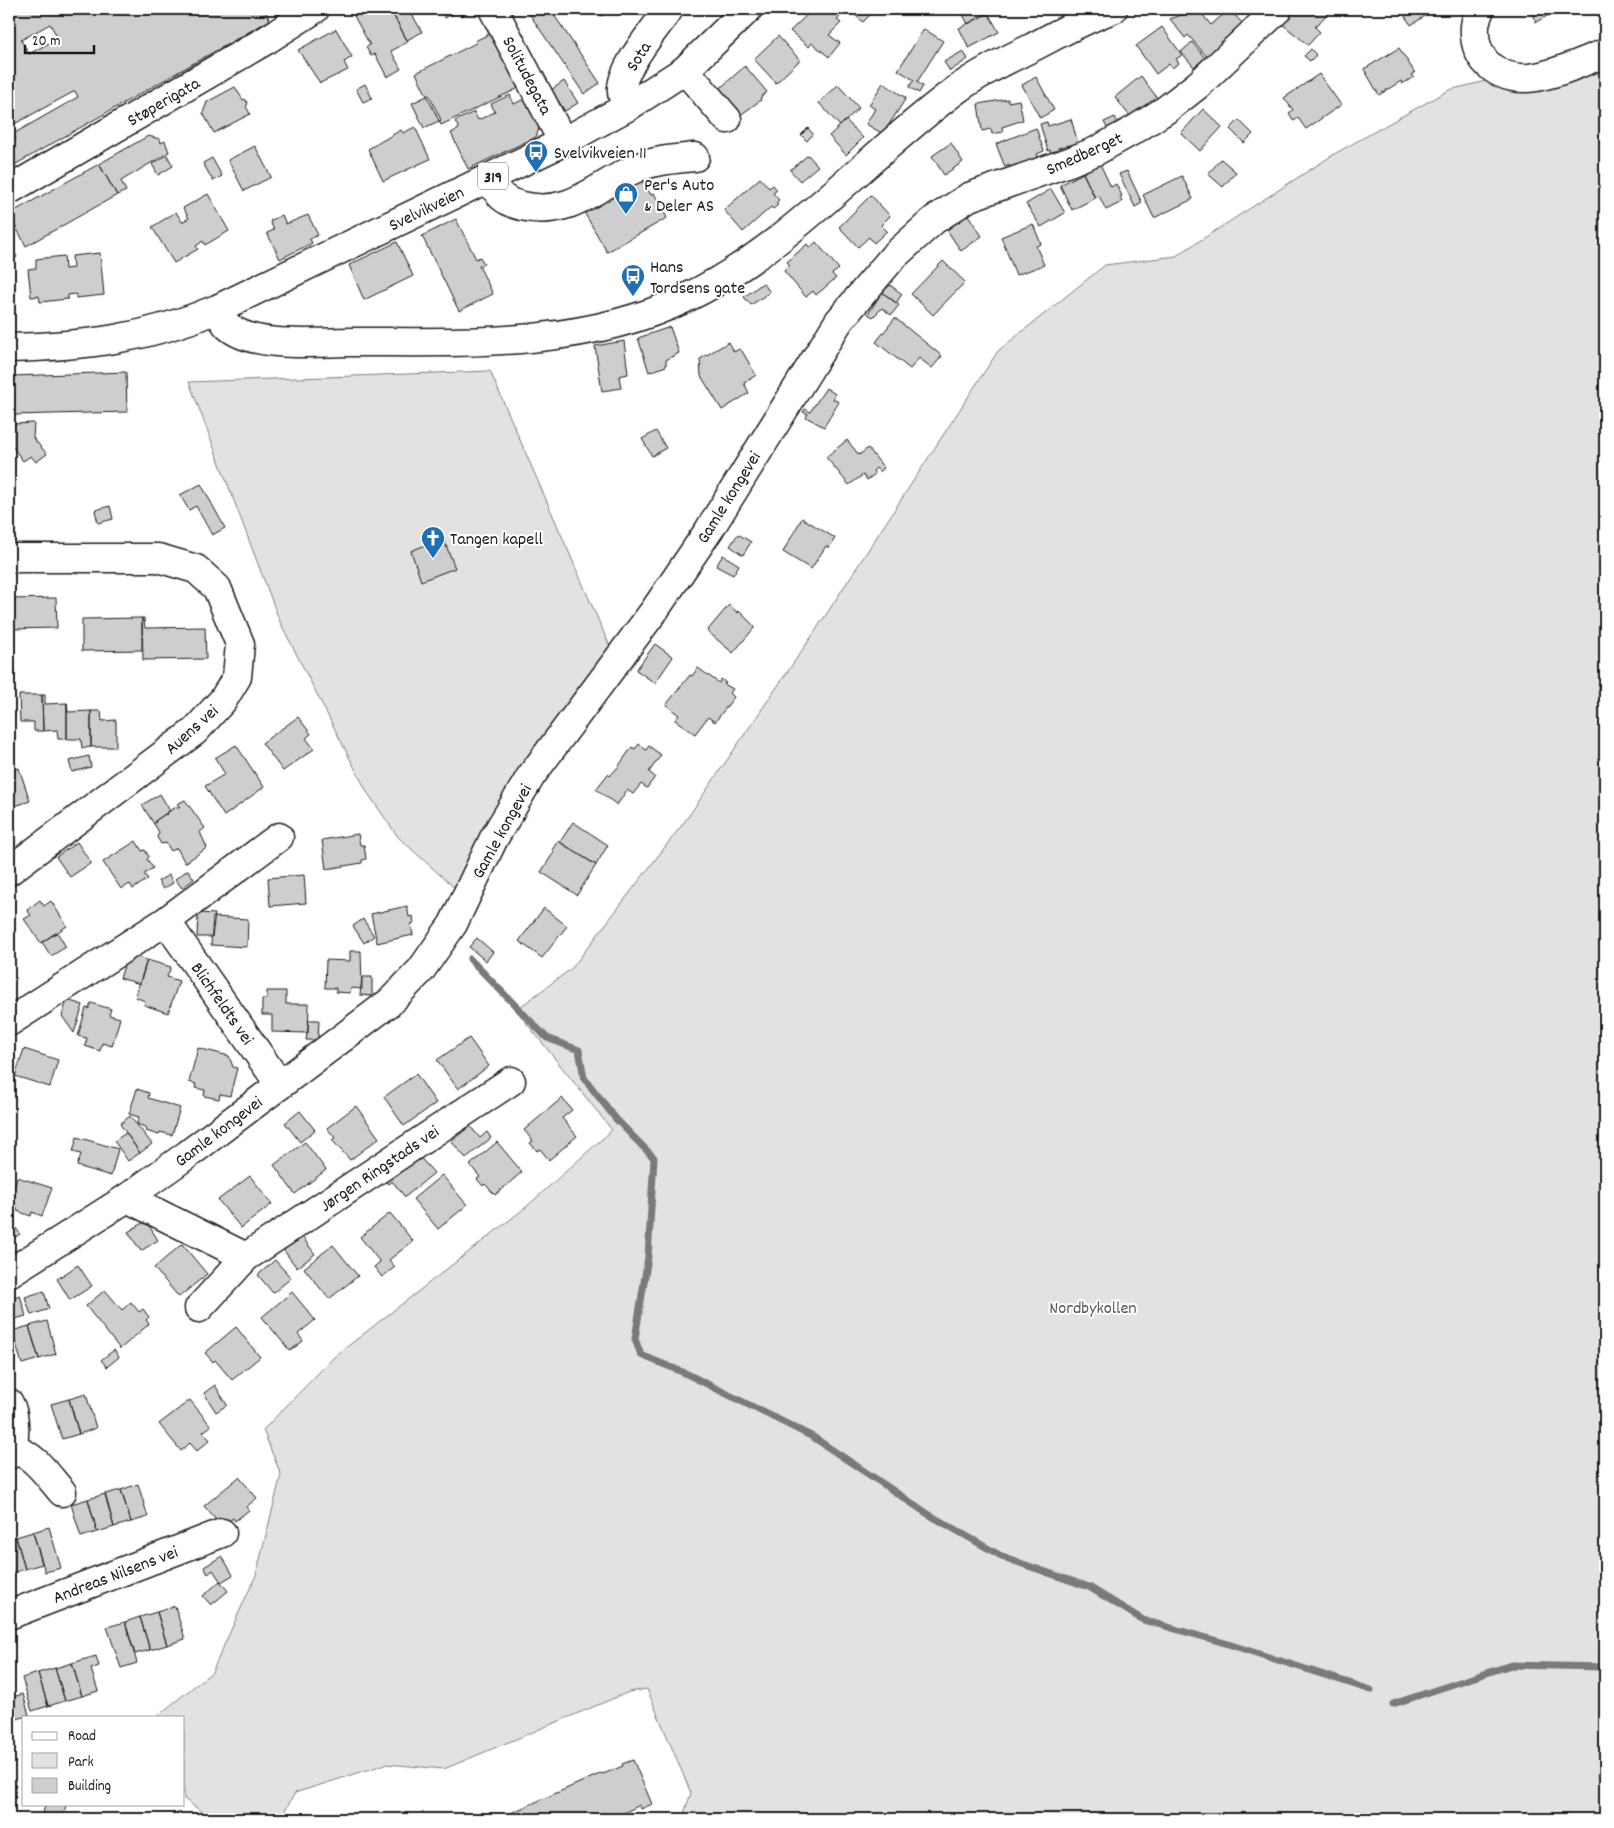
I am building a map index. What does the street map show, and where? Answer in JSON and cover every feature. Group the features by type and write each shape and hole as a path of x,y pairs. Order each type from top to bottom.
{"main road":[{"name":"Støperigata","path":"9,190 268,39 315,9"},
{"name":"Solitudegata","path":"493,9 563,142"},
{"name":"Sota","path":"629,106 622,94 622,84 628,68 669,9"},
{"name":"Svelvikveien","path":"217,309 563,142 629,106 685,70 748,9"},
{"path":"217,309 228,326 254,339 333,342 501,340 583,331 642,316 684,299 752,258 810,214 935,108 979,75 1070,27 1113,9"},
{"name":"Smedberget","path":"876,274 934,220 969,197 1096,151 1167,109 1199,84 1278,9"},
{"path":"1480,9 1475,27 1476,47 1486,65 1504,77 1535,78 1605,53"},
{"path":"685,70 727,119"},
{"path":"489,178 497,194 511,203 537,210 565,206 590,195 638,167 662,160 695,157"},
{"name":"Gamle kongevei","path":"9,1273 127,1198 280,1085 390,1002 431,959 452,924 494,838 532,776 654,611 709,530 810,365 839,321 876,274"},
{"name":"319","path":"9,348 119,340 174,326 217,309"},
{"name":"Auens vei","path":"9,558 158,558 196,569 217,588 240,644 237,677 223,700 195,731 9,871"},
{"path":"9,1022 166,921 279,837"},
{"name":"Blichfeldts vei","path":"166,921 280,1085"},
{"name":"Jørgen Ringstads vei","path":"199,1308 246,1257 511,1081"},
{"path":"127,1198 246,1257"},
{"path":"9,1403 14,1410 11,1451 22,1452 34,1460 62,1492"},
{"name":"Andreas Nilsens vei","path":"9,1615 222,1533"}],"green space":[{"name":"Nordbykollen","path":"1605,52 1605,1819 682,1819 691,1793 647,1689 629,1692 444,1769 386,1764 295,1793 280,1819 203,1819 205,1814 185,1800 185,1716 157,1716 212,1672 256,1575 281,1475 263,1430 334,1357 525,1208 612,1130 516,1010 572,968 688,817 814,633 998,351 1105,265 1176,256 1336,153 1449,90"},
{"path":"490,371 611,649 458,891 398,837 367,792 280,622 189,382"}],"building":[{"path":"9,9 264,9 270,20 9,168 9,144 16,139 13,134 78,97 75,91 9,127","holes":["50,24 58,38 29,54 21,40"]},
{"path":"368,9 390,9 408,42 391,51 401,69 387,77 375,54 371,56 366,47 370,45 354,16"},
{"path":"390,9 409,9 422,32 407,40"},
{"path":"440,9 473,9 461,16 458,11 445,18"},
{"path":"526,9 550,9 600,83 584,94"},
{"path":"597,9 612,9 601,16"},
{"path":"813,9 832,9 840,17 837,20 841,23 829,35 840,43 829,57 812,43 809,47 790,31"},
{"path":"848,9 871,9 874,11 863,22"},
{"path":"960,9 989,9 987,10 988,13 968,24"},
{"path":"1198,9 1211,25 1226,12 1231,11 1244,25 1208,58 1188,35 1185,38 1170,19"},
{"path":"1294,9 1332,9 1315,27 1320,32 1308,45 1281,23"},
{"path":"1400,9 1436,9 1411,25"},
{"path":"1529,9 1560,9 1536,22"},
{"path":"988,13 999,32 969,48 959,28"},
{"path":"1162,27 1182,55 1176,59 1179,63 1172,68 1169,64 1156,74 1136,46"},
{"path":"336,29 352,57 344,62 348,70 320,83 298,50"},
{"path":"924,29 943,41 917,82 923,86 919,93 909,87 914,80 898,70"},
{"path":"493,32 521,87 441,125 416,73 476,43 475,41"},
{"path":"778,36 800,60 776,83 754,59"},
{"path":"1192,42 1205,58 1194,67 1181,52"},
{"path":"1399,48 1415,73 1412,75 1414,77 1402,84 1401,81 1379,95 1364,69"},
{"path":"1311,49 1316,55 1310,61 1304,56"},
{"path":"963,51 968,59 950,71 944,62"},
{"path":"745,66 767,92 760,98 761,100 739,116 717,91"},
{"path":"1319,74 1341,105 1306,129 1298,118 1294,121 1289,113 1293,110 1284,98"},
{"path":"1141,76 1158,99 1132,119 1115,97"},
{"path":"1036,77 1054,110 1040,118 1022,85"},
{"path":"564,81 578,103 565,111 551,90"},
{"path":"883,83 906,98 883,134 866,124 875,109 869,105"},
{"path":"365,84 372,98 363,102 356,89"},
{"path":"838,85 859,108 840,126 819,103"},
{"path":"235,87 243,100 245,99 248,104 246,106 250,114 214,133 203,113 207,102"},
{"path":"429,95 441,120 424,128 412,103"},
{"path":"510,95 514,104 528,97 541,123 536,137 468,169 451,133 459,129 455,121 474,112 478,120 495,112 491,104"},
{"path":"1008,99 1008,102 1019,100 1023,120 1002,127 1003,132 992,134 991,129 982,131 978,104"},
{"path":"1203,109 1222,127 1200,151 1181,133"},
{"path":"1115,117 1120,127 1109,132 1104,122"},
{"path":"1071,119 1078,143 1058,148 1059,151 1051,154 1050,150 1048,151 1040,124 1047,122 1048,126"},
{"path":"846,120 863,138 846,155 829,136"},
{"path":"1239,120 1253,134 1244,143 1230,129"},
{"path":"415,127 430,159 383,181 368,149 401,130 403,133"},
{"path":"808,128 813,134 807,141 801,135"},
{"path":"1036,128 1044,151 1037,154 1039,159 1010,169 1009,165 1005,167 996,144"},
{"path":"148,136 160,139 161,143 165,141 169,152 121,181 126,191 117,195 99,164"},
{"path":"951,143 963,162 944,175 932,156"},
{"path":"255,146 271,177 244,191 228,160"},
{"path":"167,155 173,166 158,175 152,164"},
{"path":"808,155 818,166 800,181 790,170"},
{"path":"212,158 222,176 213,181 203,163"},
{"path":"1221,159 1236,172 1223,187 1208,174"},
{"path":"99,164 117,195 26,246 9,214"},
{"path":"1100,164 1111,187 1116,184 1122,196 1120,197 1122,202 1106,210 1099,196 1095,198 1083,173"},
{"path":"1127,171 1142,203 1135,207 1119,174"},
{"path":"1083,173 1095,198 1072,210 1060,185"},
{"path":"1182,176 1193,199 1154,218 1143,195"},
{"path":"760,178 769,188 773,185 777,190 773,193 779,200 776,203 778,205 773,209 771,207 743,232 724,210"},
{"name":"Per's Auto & Deler AS","path":"642,180 651,195 654,193 667,218 607,252 584,212"},
{"path":"1051,189 1065,213 1041,227 1026,204"},
{"path":"208,194 229,231 205,245 203,241 196,246 198,249 174,263 152,227 176,212 182,222 189,218 183,208"},
{"path":"871,195 890,216 881,225 887,231 874,243 869,237 858,247 839,227"},
{"path":"282,215 286,224 308,215 318,235 310,239 312,243 280,259 267,233 274,230 270,221"},
{"path":"968,215 982,236 961,251 947,230"},
{"path":"456,219 476,259 480,257 484,264 479,266 493,294 459,311 422,236"},
{"path":"1033,224 1041,244 1036,246 1044,265 1016,275 1001,237"},
{"path":"397,242 413,276 364,300 349,265"},
{"path":"816,242 839,269 832,274 836,278 816,295 813,291 806,297 784,271 790,265 787,262 807,244 810,248"},
{"path":"9,243 17,257 9,261"},
{"path":"100,253 104,295 76,298 76,294 68,295 68,299 40,302 39,296 31,297 28,269 36,268 36,259 64,256 65,269 73,268 72,256"},
{"path":"943,261 965,282 933,315 911,294"},
{"path":"763,283 770,292 751,305 744,297"},
{"path":"890,285 902,294 896,303 882,292"},
{"path":"882,292 899,305 891,315 882,308 873,317 868,314"},
{"path":"895,318 942,356 932,368 919,358 910,369 876,342"},
{"path":"670,327 679,353 666,360 666,366 649,372 638,338"},
{"path":"624,341 628,374 619,376 621,388 602,391 595,346"},
{"path":"729,342 734,352 739,349 742,351 756,375 744,383 749,393 722,410 701,376 700,359"},
{"path":"126,372 127,412 13,415 12,376"},
{"path":"826,388 835,394 833,399 839,402 824,427 806,417 808,414 803,412 805,409 810,412"},
{"path":"34,423 33,438 47,454 36,462 31,456 23,461 12,446 12,424"},
{"path":"656,431 666,448 652,456 642,439"},
{"path":"847,440 859,455 868,448 884,468 880,472 876,468 873,471 875,474 867,480 863,475 849,485 826,457"},
{"path":"201,484 225,528 212,535 196,506 189,510 180,495"},
{"path":"110,506 113,519 98,523 95,510"},
{"path":"802,518 835,538 829,548 826,546 811,569 783,552"},
{"path":"738,534 751,542 743,555 730,546"},
{"name":"Tangen kapell","path":"443,538 455,568 421,581 411,551"},
{"path":"723,555 739,565 733,575 716,566"},
{"path":"56,598 57,628 9,629 9,599"},
{"path":"729,605 738,613 739,611 755,627 733,653 707,631"},
{"path":"142,618 144,618 145,628 205,627 206,659 143,660"},
{"path":"142,618 142,650 82,651 82,619"},
{"path":"655,644 673,657 655,683 636,670"},
{"path":"698,668 719,683 721,679 726,683 724,684 733,689 730,693 734,697 715,722 708,717 695,734 675,720 679,715 666,705"},
{"path":"19,695 42,695 43,731 34,731 34,722 20,722"},
{"path":"42,695 45,695 45,704 67,703 67,739 58,739 57,730 43,731"},
{"path":"67,703 68,712 91,711 91,747 82,748 81,739 67,739"},
{"path":"91,711 101,711 102,721 116,720 116,747 91,747"},
{"path":"298,717 311,734 306,738 314,749 283,771 262,743"},
{"path":"639,744 646,750 649,746 661,755 649,772 655,777 647,788 641,784 633,794 627,790 617,805 596,789 608,774 610,776 618,767 632,747 635,749"},
{"path":"236,745 264,787 224,816 205,786 225,774 215,758"},
{"path":"89,756 91,767 72,772 69,761"},
{"path":"19,768 30,801 9,808 9,771"},
{"path":"160,794 170,811 166,813 168,815 165,814 155,821 154,824 142,805"},
{"path":"185,800 205,828 200,832 207,848 185,863 177,848 171,851 166,843 161,844 157,837 159,832 154,824 155,821 165,814 168,815 166,813 176,807 180,807 177,804"},
{"path":"573,822 608,845 596,865 560,842"},
{"path":"358,834 360,845 364,845 366,859 362,860 362,863 326,869 322,840"},
{"path":"136,841 142,851 145,850 149,857 147,859 153,868 144,874 148,879 133,889 130,884 121,889 103,862"},
{"path":"558,841 596,865 577,895 541,872 554,852 552,850"},
{"path":"77,842 91,863 70,877 56,857"},
{"path":"188,870 194,879 182,888 175,879"},
{"path":"169,875 173,883 163,889 158,881"},
{"path":"304,875 306,903 270,906 268,878"},
{"path":"40,900 44,906 51,901 67,926 41,943 24,919 31,915 27,910"},
{"path":"407,906 409,917 413,916 414,923 411,924 413,935 377,943 371,914"},
{"path":"544,908 567,926 542,958 519,941"},
{"path":"198,913 215,914 212,937 197,937"},
{"path":"213,917 248,919 247,947 211,945"},
{"path":"363,919 374,936 364,943 353,926"},
{"path":"57,932 66,947 51,956 42,942"},
{"path":"477,938 493,952 486,961 469,947"},
{"path":"350,951 361,951 362,989 351,988 350,993 336,992 336,988 325,988 326,960 350,961"},
{"path":"128,954 147,960 140,984 120,978"},
{"path":"147,960 171,967 167,977 179,981 168,1013 144,1005 145,1001 135,997"},
{"path":"362,977 372,977 372,996 360,995"},
{"path":"267,991 286,991 286,1004 309,1004 308,1033 272,1032 272,1015 262,1015 262,999 267,999"},
{"path":"67,1000 83,1005 74,1033 62,1016"},
{"path":"91,1003 111,1009 109,1015 120,1018 112,1046 102,1043 100,1051 85,1046 87,1038 78,1036 86,1008 89,1009"},
{"path":"309,1020 319,1020 318,1040 306,1040"},
{"path":"469,1038 489,1066 458,1089 437,1060"},
{"path":"198,1048 229,1056 233,1067 237,1068 230,1096 220,1094 219,1099 204,1096 205,1090 195,1088 196,1084 189,1082"},
{"path":"24,1049 58,1060 50,1087 15,1076"},
{"path":"416,1074 436,1103 404,1126 384,1097"},
{"path":"137,1089 149,1093 148,1098 180,1108 172,1135 160,1132 159,1135 146,1131 147,1128 137,1124 139,1117 129,1114"},
{"path":"562,1098 572,1110 562,1118 577,1136 549,1160 540,1149 537,1151 530,1143 533,1141 524,1130"},
{"path":"356,1106 379,1138 350,1160 332,1140 335,1138 327,1128"},
{"path":"300,1111 315,1130 300,1142 285,1123"},
{"path":"130,1116 152,1144 140,1153 120,1124"},
{"path":"470,1126 480,1138 487,1132 491,1138 466,1158 451,1141"},
{"path":"126,1133 140,1153 128,1161 114,1141"},
{"path":"77,1137 118,1149 111,1176 77,1166 81,1154 73,1152"},
{"path":"305,1142 326,1170 295,1194 274,1165"},
{"path":"497,1142 522,1172 495,1195 485,1184 483,1186 477,1179 480,1177 470,1165"},
{"path":"418,1155 434,1173 405,1197 392,1181 388,1184 383,1179 388,1175 390,1178"},
{"path":"442,1175 467,1205 438,1229 413,1199"},
{"path":"250,1176 272,1204 241,1228 218,1200"},
{"path":"17,1177 52,1188 42,1216 32,1212 31,1216 17,1211 18,1208 9,1205"},
{"path":"390,1213 413,1241 389,1260 395,1267 382,1277 374,1267 380,1262 360,1237"},
{"path":"9,1218 20,1234 9,1241"},
{"path":"146,1221 158,1240 141,1251 128,1232"},
{"path":"300,1234 315,1254 297,1268 282,1248"},
{"path":"182,1244 207,1274 179,1297 154,1268"},
{"path":"333,1245 358,1276 329,1299 304,1268"},
{"path":"275,1260 291,1278 273,1293 258,1275"},
{"path":"78,1265 92,1286 70,1300 57,1279"},
{"path":"105,1290 122,1310 131,1302 139,1312 143,1309 149,1317 146,1320 149,1324 120,1349 86,1306"},
{"path":"44,1291 49,1309 31,1315 25,1297"},
{"path":"292,1292 315,1320 298,1334 303,1341 290,1351 262,1317"},
{"path":"20,1295 26,1316 11,1320 9,1299"},
{"path":"47,1321 56,1354 39,1359 29,1326"},
{"path":"29,1326 39,1359 22,1364 12,1331"},
{"path":"236,1327 260,1357 232,1380 215,1360 213,1362 205,1353"},
{"path":"114,1350 119,1357 107,1367 101,1360"},
{"path":"215,1385 227,1405 216,1412 204,1393"},
{"path":"86,1394 96,1428 79,1434 69,1399"},
{"path":"69,1399 79,1434 62,1439 51,1404"},
{"path":"190,1400 211,1426 203,1432 210,1440 197,1451 190,1443 181,1451 159,1424"},
{"path":"239,1477 257,1498 246,1507 249,1510 235,1521 233,1518 222,1527 204,1506"},
{"path":"138,1484 148,1517 131,1522 121,1490"},
{"path":"121,1490 131,1522 114,1527 105,1494"},
{"path":"105,1494 114,1527 97,1532 88,1499"},
{"path":"88,1499 97,1532 81,1537 71,1504"},
{"path":"49,1527 61,1568 45,1572 33,1532"},
{"path":"33,1532 42,1564 25,1569 16,1537"},
{"path":"16,1537 25,1569 9,1574 9,1539"},
{"path":"222,1556 233,1575 221,1582 213,1570 208,1574 204,1567"},
{"path":"220,1581 228,1591 211,1605 203,1596"},
{"path":"175,1606 185,1639 167,1645 157,1612"},
{"path":"157,1612 167,1645 150,1650 140,1617"},
{"path":"140,1617 150,1650 135,1654 125,1622"},
{"path":"125,1622 137,1663 121,1668 107,1627"},
{"path":"96,1656 99,1666 91,1669 98,1691 82,1696 72,1663"},
{"path":"72,1663 82,1696 65,1701 55,1668"},
{"path":"55,1668 65,1701 48,1706 38,1673"},
{"path":"38,1673 48,1706 32,1711 22,1678"},
{"path":"23,1694 29,1715 9,1722 9,1698"},
{"path":"633,1760 652,1804 641,1809 640,1805 611,1819 497,1819 602,1773 623,1766 622,1764"},
{"path":"45,1806 66,1806 63,1819 42,1819"}],"waterway":[{"path":"470,959 547,1038 579,1050 584,1078 616,1119 654,1158 648,1257 635,1339 641,1355 685,1373 813,1437 928,1514 1003,1557 1089,1587 1143,1620 1225,1643 1371,1690"},
{"path":"1393,1704 1511,1665 1605,1667"}],"place":[{"name":"Svelvikveien 11","path":"536,173"},
{"name":"Per's Auto & Deler AS","path":"626,215"},
{"name":"Hans Tordsens gate","path":"633,297"},
{"name":"Tangen kapell","path":"433,559"}]}
